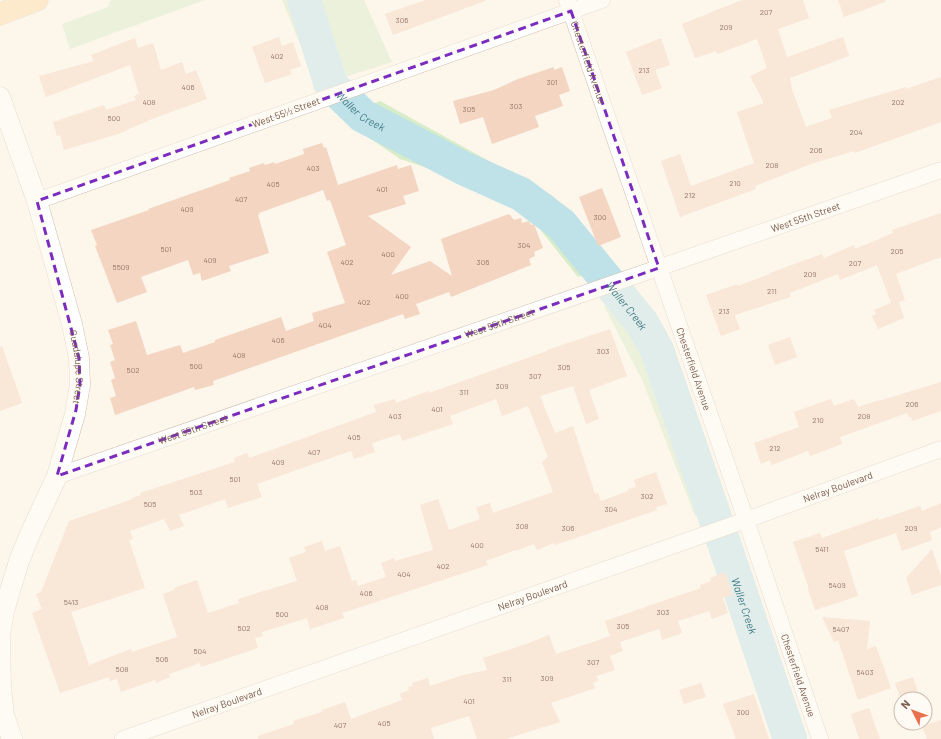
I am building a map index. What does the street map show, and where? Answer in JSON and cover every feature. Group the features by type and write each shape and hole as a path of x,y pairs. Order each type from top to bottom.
{"main road":[{"path":"0,14 37,0"}],"street":[{"name":"West 55½ Street","path":"37,201 354,88 569,6 602,0"},
{"name":"Chesterfield Avenue","path":"569,6 820,739"},
{"name":"Guadalupe Street","path":"0,97 37,201 72,324 79,358 80,385 76,410 57,476 19,561 4,611 0,635"},
{"name":"West 55th Street","path":"57,476 941,170"},
{"name":"Nelray Boulevard","path":"122,739 746,520 941,449"},
{"path":"0,640 1,688 4,715 12,739"}],"highlighted area":[{"path":"571,11 659,268 57,476 76,410 80,385 79,358 37,201"}],"green space":[{"path":"111,0 205,0 70,49 62,24 108,7"},
{"path":"282,0 364,0 392,62 317,86"},
{"path":"380,101 553,196 611,267 578,277 531,218 492,189 400,159 339,117"},
{"path":"637,295 658,317 723,506 695,516 643,382 604,306"}],"building":[{"path":"426,0 485,1 393,35 385,14"},
{"path":"742,0 803,0 809,18 778,29 787,57 843,37 849,56 790,78 791,87 806,127 832,118 829,110 906,87 906,89 941,77 941,122 855,153 854,151 811,164 755,186 756,189 680,217 661,161 680,154 691,186 754,163 737,112 764,103 750,76 767,68 757,39 717,54 716,51 695,58 682,24"},
{"path":"838,0 885,0 885,2 844,17"},
{"path":"279,37 282,46 293,42 301,66 290,70 292,74 265,83 252,47"},
{"path":"135,38 138,48 153,43 161,70 182,62 186,74 196,70 207,99 152,119 118,134 64,150 60,135 57,136 53,122 104,105 106,110 136,100 134,96 139,94 130,65 46,97 39,76 94,61 91,55"},
{"path":"661,38 670,65 655,70 662,88 642,95 626,52"},
{"path":"554,67 554,70 562,67 570,91 559,95 563,106 535,116 539,127 492,144 483,117 460,124 453,101 494,90 518,79"},
{"path":"322,143 324,148 326,147 338,185 397,165 398,169 411,165 419,191 403,196 406,204 368,216 411,247 391,275 430,261 452,276 441,239 509,214 514,220 521,218 522,223 529,221 531,225 534,224 543,248 534,252 535,256 529,259 531,265 451,297 449,292 416,304 420,314 405,319 403,314 213,381 214,385 195,390 194,387 115,415 110,398 116,396 111,380 115,378 110,362 115,360 110,345 113,344 108,330 136,321 147,355 180,345 183,353 281,317 286,331 314,321 312,313 345,303 327,252 346,245 330,200 327,201 323,190 259,213 260,214 258,215 269,253 229,266 231,271 202,281 200,273 193,275 188,260 141,277 147,292 117,303 95,246 97,245 91,230 230,180 229,178 250,171 249,168 264,163 265,165 274,162 275,164 304,154 303,149"},
{"path":"602,188 621,237 598,246 579,197"},
{"path":"941,213 941,257 896,274 905,300 899,302 904,318 878,329 872,316 876,314 874,310 891,303 877,265 840,280 838,274 790,293 791,297 735,315 740,329 721,336 706,295 737,284 738,286 822,254 824,258 854,245 855,249 893,233 892,230"},
{"path":"610,329 627,376 589,390 599,419 586,424 573,386 540,396 555,433 573,426 595,494 598,493 601,501 636,487 634,480 656,472 667,504 656,507 657,510 555,545 554,543 537,550 534,544 515,550 486,561 488,565 342,613 344,618 310,629 307,618 262,632 263,636 255,638 258,648 201,667 200,663 169,674 170,677 156,683 155,680 121,692 117,679 110,681 109,677 60,693 32,613 42,609 36,594 41,592 69,521 133,499 132,498 141,495 140,493 235,462 234,458 247,453 249,458 376,412 374,405 395,399 396,403 428,391 429,393 547,350","holes":["496,399 502,416 528,406 548,457 542,462 553,492 493,513 490,503 476,507 480,519 449,530 438,499 420,505 433,550 395,561 394,558 381,563 386,577 358,586 356,580 352,581 340,546 325,551 322,541 304,547 306,552 289,558 297,581 238,599 239,603 208,613 197,580 174,588 174,590 163,594 177,637 132,652 131,649 89,665 71,612 145,588 129,540 133,539 130,531 164,519 170,531 184,526 179,515 225,499 228,508 262,497 257,484 351,451 354,459 375,452 372,443 400,434 402,441 453,424 450,416"]},
{"path":"790,337 797,357 775,365 768,345"},
{"path":"2,346 22,403 0,411 0,347"},
{"path":"941,382 941,411 912,421 911,417 908,417 907,413 840,437 842,444 810,456 808,451 772,465 770,460 761,464 754,443 799,427 794,412 831,399 834,406 854,399 858,407"},
{"path":"941,503 941,527 930,532 932,540 930,541 902,551 896,533 844,551 858,596 815,610 793,542 820,533 822,538 879,518 879,520 920,506 922,511"},
{"path":"932,549 941,576 941,585 912,595 906,578"},
{"path":"725,572 733,595 723,598 728,613 712,619 709,611 678,621 682,633 662,640 659,629 620,642 623,651 610,656 615,670 596,676 598,681 593,683 595,688 551,703 560,722 506,739 477,739 469,716 431,728 434,739 258,739 258,736 294,724 293,721 322,712 322,710 345,702 351,719 402,700 400,694 409,690 408,687 413,686 412,683 428,678 430,686 463,675 487,670 483,658 524,645 549,635 556,654 610,636 605,621 701,588 700,585 711,581 710,578"},
{"path":"822,617 870,621 867,649 876,646 891,688 858,700 838,640 834,642"},
{"path":"913,677 918,691 898,691 895,683"},
{"path":"701,683 706,697 684,704 679,690"},
{"path":"754,694 769,739 736,739 723,704"},
{"path":"869,708 880,739 859,739 851,714"},
{"path":"941,720 941,739 927,739 924,731 933,731 933,723"}],"waterway":[{"name":"Waller Creek","path":"304,0 331,85 363,116 463,168 521,194 561,224 642,323 657,350 790,739"}]}
